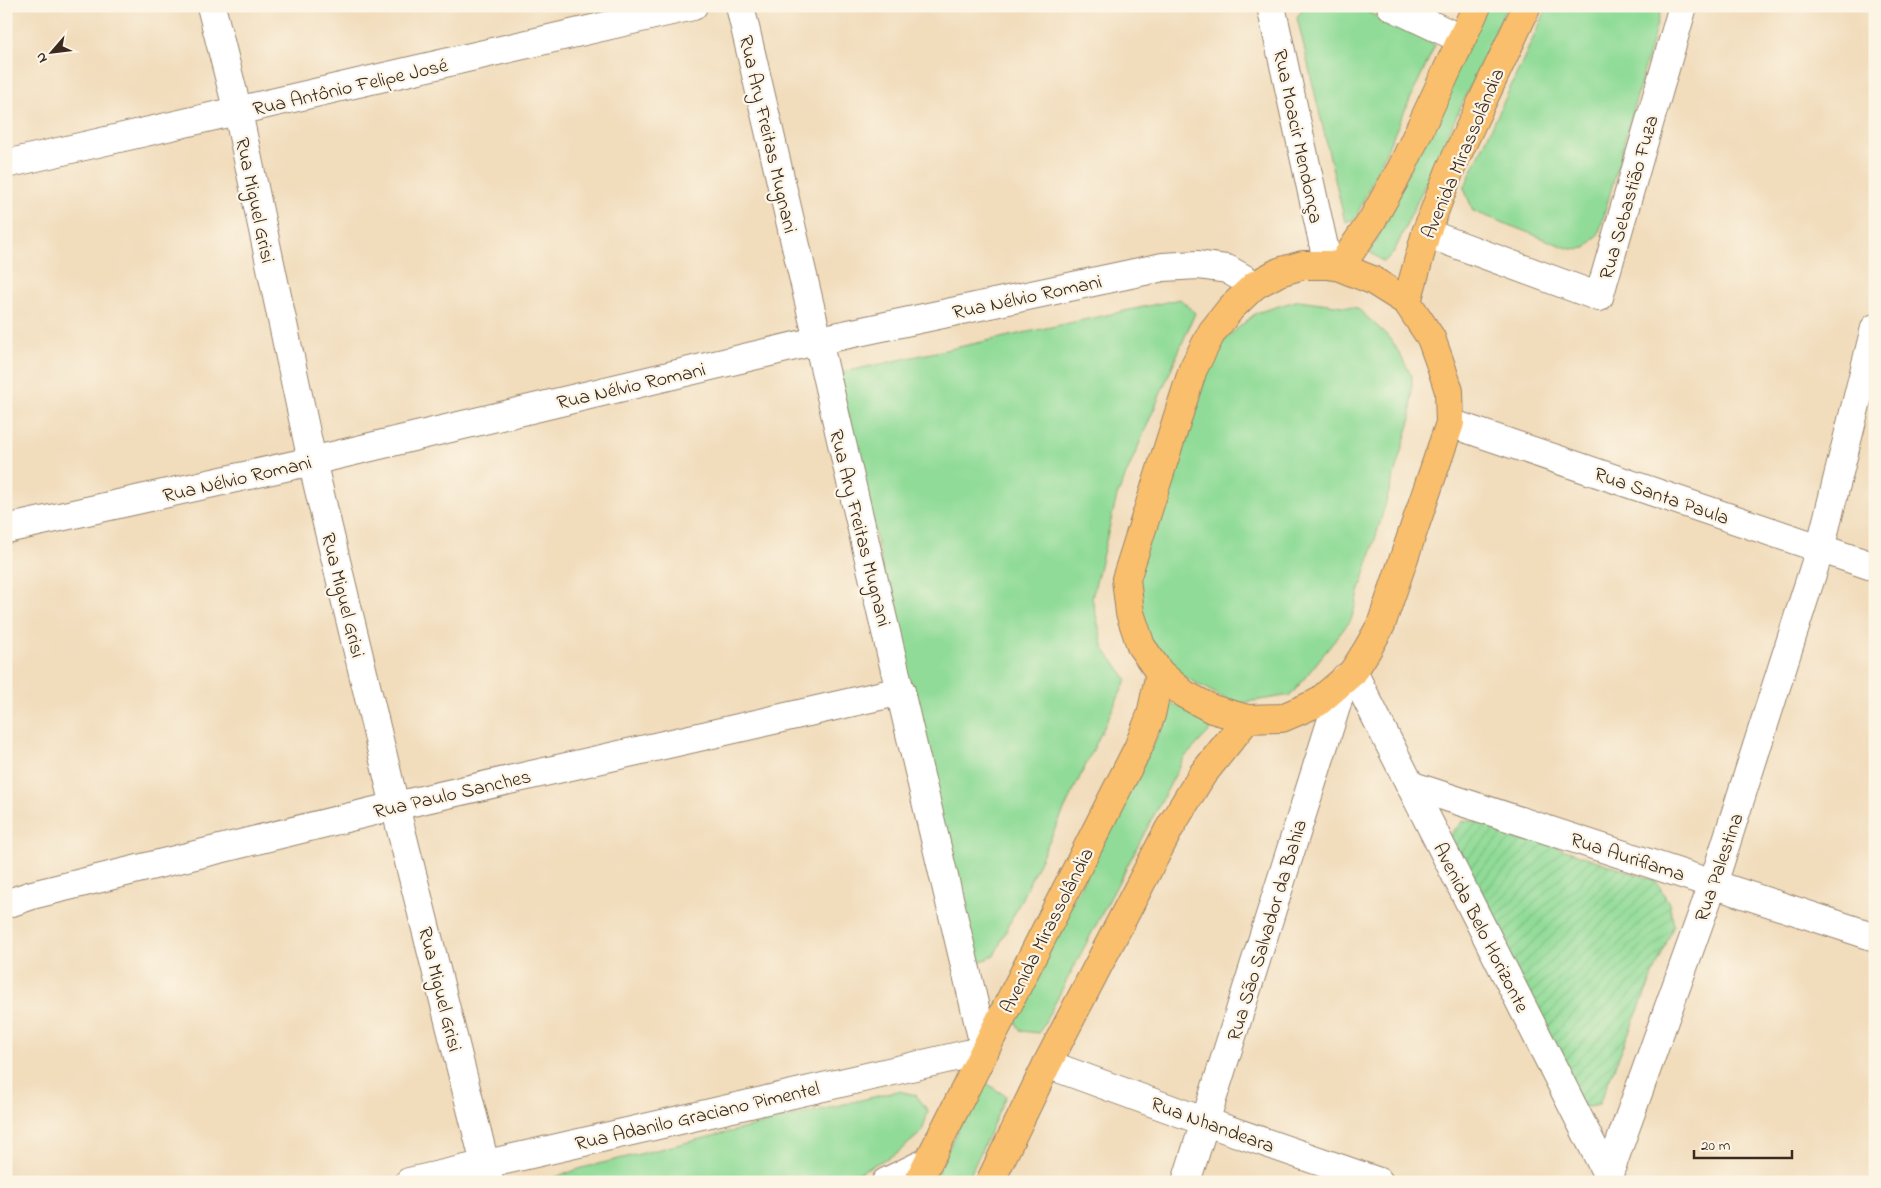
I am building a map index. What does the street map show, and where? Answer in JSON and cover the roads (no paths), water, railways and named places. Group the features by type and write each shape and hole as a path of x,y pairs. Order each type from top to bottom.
{"main road":[{"path":"1334,266 1371,222 1402,167 1477,6"},
{"name":"Avenida Mirassolândia","path":"1407,302 1426,233 1450,170 1527,6"},
{"path":"1302,265 1334,266 1372,280 1407,302 1431,338 1441,366 1449,391 1450,423 1381,625 1368,650 1349,675 1317,703 1282,718 1247,719 1212,709 1184,694 1160,673 1141,646 1130,613 1126,578 1193,369 1212,332 1231,308 1256,285 1279,272 1302,265"},
{"name":"Avenida Mirassolândia","path":"923,1172 1138,748 1151,715 1160,673"},
{"path":"990,1182 1047,1064 1169,830 1202,775 1247,719"}],"street":[{"name":"Rua Miguel Grisi","path":"211,6 238,112 312,462 395,806 487,1172"},
{"name":"Rua Antônio Felipe José","path":"6,164 693,6"},
{"name":"Rua Ary Freitas Mugnani","path":"740,6 816,341 901,691 985,1050"},
{"name":"Rua Moacir Mendonça","path":"1271,6 1334,266"},
{"path":"1391,6 1461,38"},
{"name":"Rua Sebastião Fuza","path":"1426,233 1599,297 1683,6"},
{"name":"Rua Nélvio Romani","path":"6,529 312,462 816,341 1163,267 1198,265 1227,269 1256,285"},
{"name":"Rua Palestina","path":"1608,1179 1714,884 1820,549 1875,328"},
{"name":"Rua Santa Paula","path":"1450,423 1875,567"},
{"name":"Avenida Belo Horizonte","path":"1349,675 1410,785 1608,1179"},
{"name":"Rua São Salvador da Bahia","path":"1186,1182 1349,675"},
{"name":"Rua Paulo Sanches","path":"6,904 32,895 395,806 901,691"},
{"name":"Rua Auriflama","path":"1410,785 1875,936"},
{"name":"Rua Adanilo Graciano Pimentel","path":"409,1182 487,1172 985,1050"},
{"name":"Rua Nhandeara","path":"1047,1064 1379,1182"},
{"path":"886,1182 923,1172"}]}
